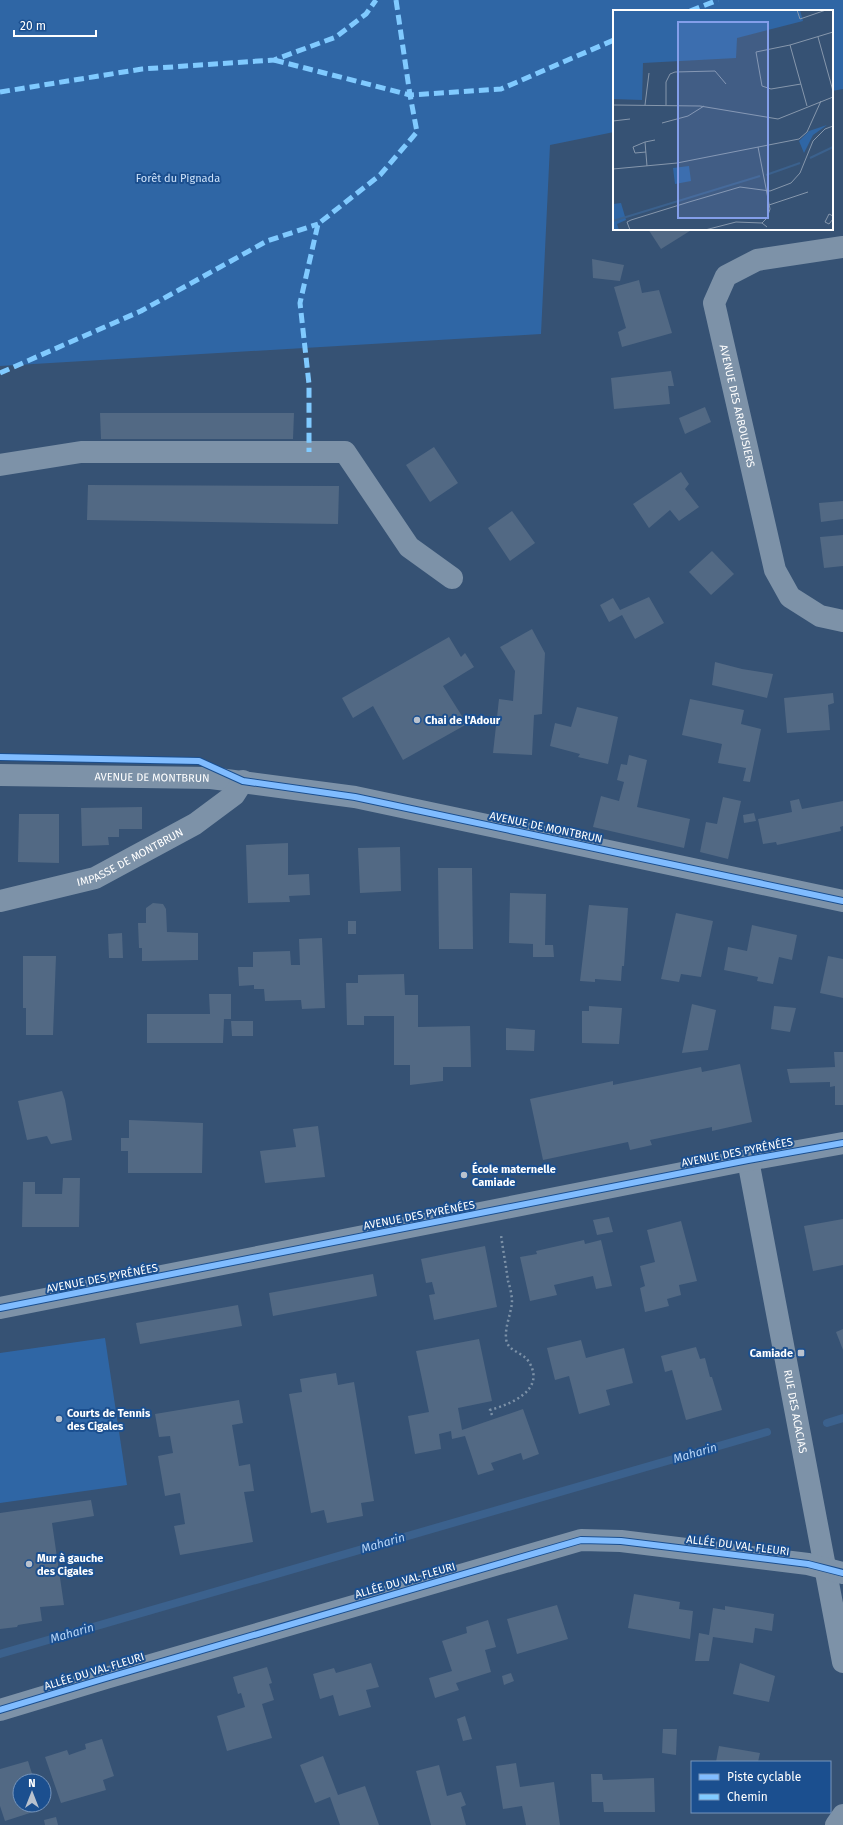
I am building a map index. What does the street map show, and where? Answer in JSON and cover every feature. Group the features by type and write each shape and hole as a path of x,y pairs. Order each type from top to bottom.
{"street":[{"name":"AVENUE DES ARBOUSIERS","path":"843,247 757,260 726,276 714,303 775,570 790,597 820,616 843,621"},
{"path":"0,465 80,452 345,452 409,547 452,578"},
{"name":"AVENUE DE MONTBRUN","path":"0,775 211,778 243,781 370,800 843,901"},
{"name":"IMPASSE DE MONTBRUN","path":"0,901 95,878 195,824 234,795 243,781"},
{"name":"AVENUE DES PYRÉNÉES","path":"0,1308 843,1142"},
{"name":"RUE DES ACACIAS","path":"748,1160 834,1570 843,1662"},
{"name":"ALLÉE DU VAL FLEURI","path":"0,1710 581,1540 621,1541 808,1564 834,1570"},
{"path":"836,1825 843,1815"}],"path":[{"path":"492,1415 490,1410 507,1405 525,1394 533,1379 528,1361 510,1348 506,1341 512,1301 501,1234"}],"green space":[{"name":"Forêt du Pignada","path":"0,0 843,0 843,89 833,91 833,10 613,10 613,132 550,145 541,334 0,366"},
{"name":"Courts de Tennis des Cigales","path":"105,1338 127,1485 0,1503 0,1353"}],"building":[{"path":"649,230 691,230 661,249"},
{"path":"592,259 624,265 620,281 593,278"},
{"path":"639,280 642,293 659,290 672,333 622,347 618,332 626,328 614,287"},
{"path":"671,371 674,386 668,386 670,404 614,409 611,378"},
{"path":"705,407 711,422 685,434 679,418"},
{"path":"100,413 294,413 293,439 101,439"},
{"path":"434,447 458,483 430,502 406,465"},
{"path":"681,472 689,484 685,489 699,507 679,521 670,510 649,528 633,504"},
{"path":"88,485 339,486 338,524 87,520"},
{"path":"843,501 843,519 821,522 819,503"},
{"path":"512,511 535,543 510,561 488,528"},
{"path":"843,535 843,566 824,568 820,537"},
{"path":"712,551 734,574 711,595 689,572"},
{"path":"649,597 664,623 635,639 622,615 609,622 600,605 613,598 620,610"},
{"path":"532,629 545,653 542,714 534,715 532,755 493,753 499,699 513,701 515,671 500,647"},
{"path":"449,637 461,657 465,653 474,667 443,686 467,724 403,760 373,706 353,718 342,698"},
{"path":"715,662 742,669 773,674 767,698 712,685"},
{"path":"833,693 834,703 828,705 830,730 787,733 784,698"},
{"path":"690,699 744,710 741,724 761,729 750,782 743,781 746,768 718,763 722,744 682,735"},
{"path":"577,707 618,717 608,764 578,757 580,754 550,746 555,723 571,727"},
{"path":"629,755 647,760 637,807 690,819 684,848 593,827 601,796 619,801 624,782 617,780 621,764 627,765"},
{"path":"723,797 741,801 728,859 700,852 706,822 717,824"},
{"path":"799,799 802,809 843,801 843,826 840,827 841,831 777,845 776,842 763,844 758,819 792,812 790,801"},
{"path":"142,807 142,829 119,829 119,837 108,837 109,845 82,846 81,808"},
{"path":"754,813 756,821 744,823 743,815"},
{"path":"19,814 59,814 59,863 18,862"},
{"path":"288,843 288,875 309,874 310,895 289,896 290,902 248,903 246,845"},
{"path":"400,847 401,891 360,893 358,848"},
{"path":"438,868 472,868 473,949 439,949"},
{"path":"510,893 546,894 545,945 553,945 554,957 533,957 533,944 509,943"},
{"path":"153,903 163,904 166,909 167,932 198,933 198,960 142,961 142,948 139,948 138,923 146,923 146,908"},
{"path":"589,905 628,908 624,966 622,966 621,981 595,979 595,982 580,981"},
{"path":"676,913 713,921 701,977 681,974 679,982 661,979"},
{"path":"348,921 356,921 356,934 348,934"},
{"path":"752,925 797,935 792,960 779,957 773,984 757,981 758,977 724,970 728,947 747,951"},
{"path":"122,933 123,958 109,958 108,934"},
{"path":"322,938 325,1008 302,1009 301,1000 265,1001 264,989 254,989 254,985 239,986 238,967 253,967 253,952 290,951 291,965 300,965 299,939"},
{"path":"23,956 56,956 53,1035 26,1035 26,1008 23,1008"},
{"path":"828,956 843,959 843,998 820,993"},
{"path":"404,974 405,995 418,995 418,1027 470,1026 471,1067 443,1067 443,1081 410,1085 410,1065 394,1065 394,1016 364,1016 364,1025 347,1025 346,983 358,983 358,975"},
{"path":"209,994 231,994 231,1019 224,1019 223,1043 147,1043 147,1014 210,1014"},
{"path":"692,1004 716,1010 708,1050 682,1053"},
{"path":"589,1006 622,1008 619,1044 582,1043 582,1011 589,1011"},
{"path":"774,1006 796,1008 790,1032 771,1029"},
{"path":"231,1021 253,1021 253,1036 232,1036"},
{"path":"506,1028 535,1030 534,1051 506,1050"},
{"path":"834,1052 843,1052 843,1105 835,1105 835,1086 830,1087 830,1082 790,1083 787,1069 835,1067"},
{"path":"740,1064 752,1122 712,1131 712,1127 650,1140 652,1145 630,1150 628,1142 543,1160 530,1099 613,1081 613,1085 701,1067 702,1072"},
{"path":"62,1091 72,1140 51,1144 47,1136 27,1140 18,1101"},
{"path":"129,1120 203,1123 202,1173 128,1173 128,1151 121,1151 121,1138 129,1138"},
{"path":"318,1126 325,1177 265,1183 260,1151 296,1147 293,1129"},
{"path":"63,1178 80,1178 79,1227 22,1227 23,1182 35,1182 35,1194 62,1194"},
{"path":"609,1217 613,1232 597,1235 593,1220"},
{"path":"843,1219 843,1265 813,1271 804,1226"},
{"path":"681,1221 697,1281 679,1285 681,1295 667,1299 669,1306 645,1312 640,1288 645,1286 640,1266 655,1262 647,1230"},
{"path":"584,1240 585,1244 601,1240 612,1286 596,1289 593,1276 554,1285 557,1295 530,1301 520,1257 537,1254 536,1251"},
{"path":"485,1246 497,1307 434,1320 429,1295 435,1294 432,1282 426,1283 421,1259"},
{"path":"373,1274 377,1296 273,1316 269,1293"},
{"path":"238,1305 242,1326 140,1344 136,1323"},
{"path":"843,1329 843,1350 836,1332"},
{"path":"479,1339 492,1401 458,1408 462,1430 523,1409 539,1454 523,1460 521,1453 491,1463 494,1470 478,1475 465,1436 452,1439 451,1431 439,1434 441,1449 415,1454 408,1416 429,1412 416,1351"},
{"path":"581,1340 586,1358 624,1348 633,1383 606,1390 610,1405 579,1414 569,1376 555,1380 547,1348"},
{"path":"696,1347 700,1359 705,1358 722,1410 686,1420 672,1370 665,1372 661,1356"},
{"path":"336,1373 338,1385 354,1382 374,1501 361,1503 363,1516 327,1523 324,1510 311,1513 289,1394 302,1392 300,1379"},
{"path":"239,1400 243,1423 232,1425 239,1466 250,1464 254,1491 244,1492 253,1542 180,1555 174,1526 185,1524 180,1493 165,1496 158,1456 173,1453 170,1436 159,1437 155,1414"},
{"name":"Mur à gauche des Cigales","path":"91,1500 94,1516 52,1523 64,1605 40,1607 42,1621 18,1625 17,1627 0,1629 0,1513"},
{"path":"634,1594 680,1602 679,1609 693,1611 690,1639 628,1628"},
{"path":"557,1605 568,1639 517,1654 507,1619"},
{"path":"725,1606 774,1614 772,1631 755,1628 753,1643 713,1637 709,1661 695,1661 699,1633 709,1635 713,1608 725,1610"},
{"path":"488,1620 496,1647 485,1650 491,1672 456,1683 459,1690 435,1698 429,1678 452,1671 442,1641 467,1633 466,1627"},
{"path":"371,1663 379,1687 366,1690 371,1707 339,1716 333,1695 320,1699 313,1674 334,1668 336,1673"},
{"path":"740,1663 775,1676 769,1702 733,1694"},
{"path":"267,1667 272,1683 269,1684 274,1700 262,1704 272,1738 227,1751 217,1716 245,1707 241,1693 238,1694 233,1677"},
{"path":"511,1673 514,1681 504,1685 502,1676"},
{"path":"465,1716 472,1739 463,1741 457,1719"},
{"path":"663,1729 677,1729 676,1755 662,1753"},
{"path":"102,1739 114,1776 103,1780 106,1790 61,1803 52,1773 51,1773 45,1757 67,1750 69,1755 86,1749 85,1744"},
{"path":"719,1746 760,1753 758,1761 716,1761"},
{"path":"323,1756 338,1795 365,1786 379,1825 340,1825 330,1797 315,1803 300,1765"},
{"path":"28,1761 32,1773 12,1773 12,1813 30,1813 5,1821 0,1806 0,1769"},
{"path":"516,1763 520,1787 554,1782 560,1825 526,1825 522,1806 503,1809 496,1766"},
{"path":"439,1765 447,1796 461,1792 466,1805 461,1807 466,1825 431,1825 416,1771"},
{"path":"591,1774 602,1774 603,1780 654,1778 655,1812 604,1812 603,1802 592,1802"},
{"path":"56,1817 58,1825 45,1825 44,1820"}],"waterway":[{"name":"Maharin","path":"827,1423 843,1418"},
{"name":"Maharin","path":"0,1654 767,1432"}],"marked path":[{"path":"0,92 142,69 274,60 336,37 366,14 376,0"},
{"path":"396,0 410,95 501,89 613,40"},
{"path":"693,10 718,0"},
{"path":"274,60 410,95 417,132 380,175 318,224 300,303 309,384 309,452"},
{"path":"0,373 141,311 267,241 318,224"}],"cycle path":[{"path":"0,757 199,761 243,781 355,797 843,901"},
{"path":"0,1308 748,1160 843,1143"},
{"path":"0,1710 581,1540 621,1541 808,1564 843,1573"}],"place":[{"name":"Chai de l'Adour","path":"417,720"},
{"name":"École maternelle Camiade","path":"464,1175"},
{"name":"Camiade","path":"801,1353"},
{"name":"Courts de Tennis des Cigales","path":"59,1419"},
{"name":"Mur à gauche des Cigales","path":"29,1564"}]}
